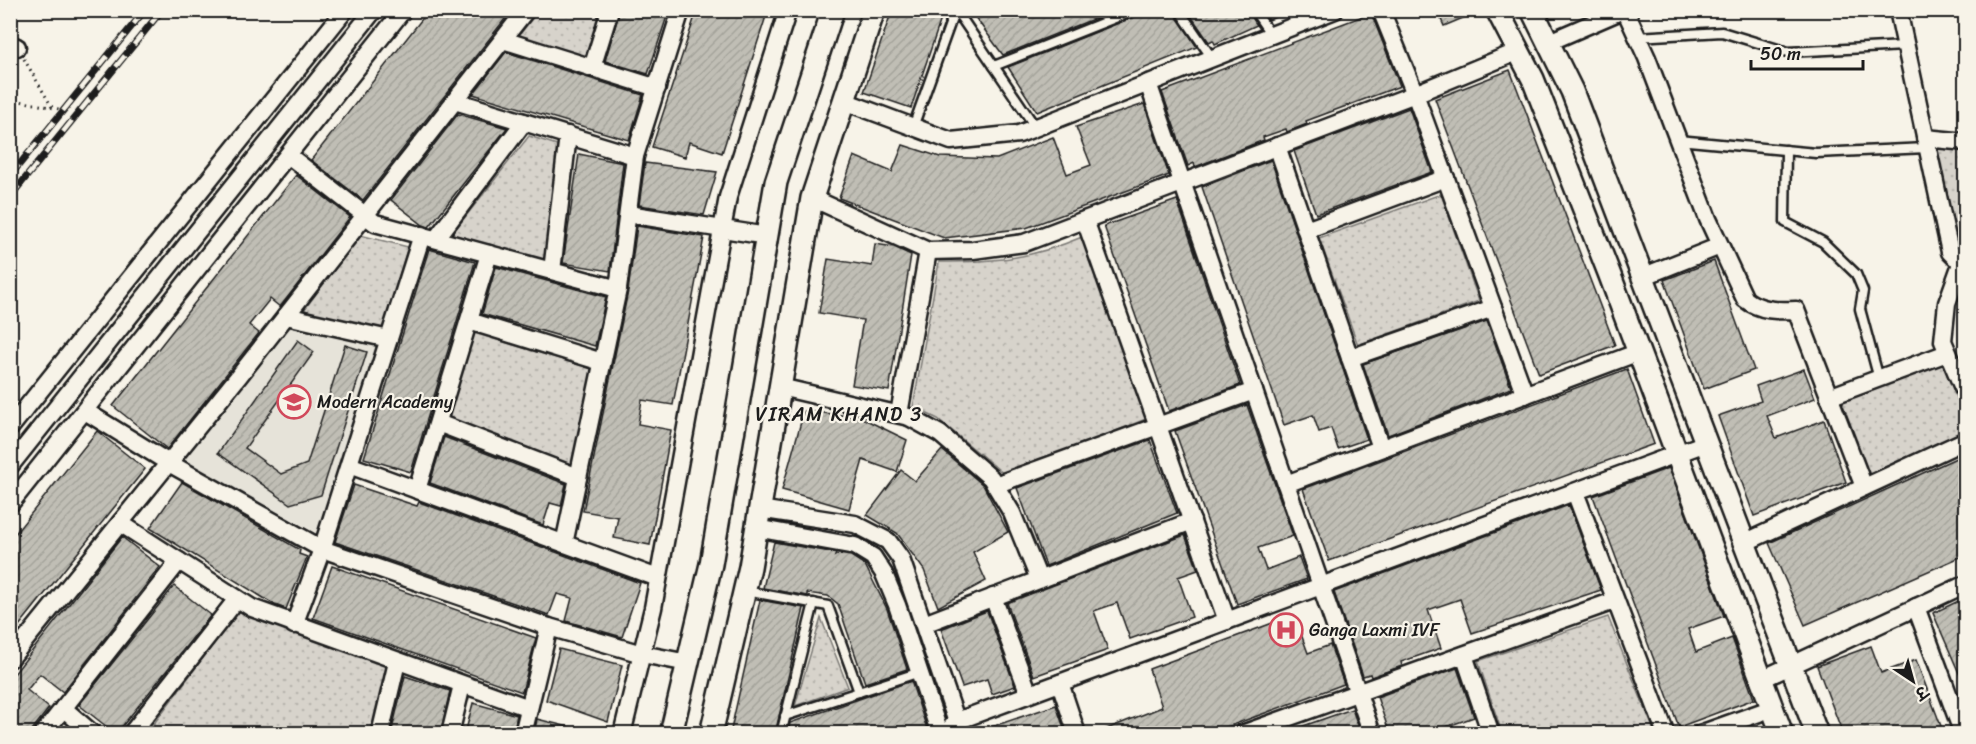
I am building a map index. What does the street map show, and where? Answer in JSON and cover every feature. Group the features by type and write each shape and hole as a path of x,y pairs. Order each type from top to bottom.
{"street":[{"path":"10,428 345,10"},
{"path":"10,466 374,10"},
{"path":"10,504 403,10"},
{"path":"10,659 286,316 526,10"},
{"path":"592,68 610,10"},
{"path":"564,544 618,289 635,156 681,10"},
{"path":"622,734 658,578 728,196 788,10"},
{"path":"671,734 711,564 776,182 833,10"},
{"path":"711,734 744,591 758,518 812,198 874,10"},
{"path":"844,102 951,141 1019,135 1335,10"},
{"path":"1381,10 1415,94 1525,395"},
{"path":"1497,10 1533,79 1639,352 1782,734"},
{"path":"1532,10 1572,91 1817,734"},
{"path":"1549,42 1624,10 1637,37 1720,246 1745,299 1753,306 1775,311 1796,310 1864,487"},
{"path":"1898,10 1950,252 1963,256 1947,303 1943,341 1965,395"},
{"path":"503,40 657,88"},
{"path":"812,198 928,251 973,250 1024,243 1415,94 1519,51"},
{"path":"1148,83 1372,734"},
{"path":"455,101 635,156"},
{"path":"294,625 322,549 389,339 429,237 524,122"},
{"path":"552,271 568,135"},
{"path":"1926,143 1965,142"},
{"path":"1277,146 1381,448"},
{"path":"288,155 375,223 618,289"},
{"path":"1306,230 1446,178"},
{"path":"627,214 767,236"},
{"path":"1085,220 1227,621"},
{"path":"1642,277 1720,246"},
{"path":"899,414 928,251"},
{"path":"417,490 489,254"},
{"path":"1350,358 1494,308"},
{"path":"286,316 389,339"},
{"path":"469,321 602,362"},
{"path":"1286,484 1639,352"},
{"path":"1830,397 1947,353"},
{"path":"780,387 899,414 940,434 995,485 1012,513 1040,579"},
{"path":"995,485 1254,391"},
{"path":"85,411 169,463 322,549 549,627 642,654 688,663"},
{"path":"438,423 578,477"},
{"path":"1744,543 1965,440"},
{"path":"945,734 1029,694 1706,443"},
{"path":"349,465 658,578"},
{"path":"1575,492 1614,601 1666,734"},
{"path":"758,518 855,525 888,541 901,559 959,727"},
{"path":"758,518 855,546 873,557 884,574 897,605 940,734"},
{"path":"924,624 1192,521"},
{"path":"120,523 252,608 529,708"},
{"path":"43,734 179,561"},
{"path":"1762,679 1965,584"},
{"path":"993,597 1029,694"},
{"path":"131,734 237,599"},
{"path":"1250,732 1614,601"},
{"path":"1916,607 1963,726"},
{"path":"523,734 549,627"},
{"path":"1464,655 1491,734"},
{"path":"380,734 397,662"},
{"path":"1060,683 1077,734"},
{"path":"450,734 462,685"},
{"path":"63,708 93,734"},
{"path":"1700,734 1773,708"}],"lane":[{"path":"957,12 972,10"},
{"path":"994,66 1135,10"},
{"path":"1179,10 1212,58"},
{"path":"1254,10 1271,34"},
{"path":"957,12 1036,128"},
{"path":"913,127 957,12"},
{"path":"1637,37 1722,32 1788,52 1905,46"},
{"path":"1678,140 1816,153 1926,143"},
{"path":"1786,150 1785,222 1823,243 1856,274 1863,291 1860,309 1879,380"},
{"path":"744,591 828,606 859,692"},
{"path":"781,734 814,603"},
{"path":"785,716 920,672"}],"path":[{"path":"14,46 52,107"},
{"path":"10,99 59,110"}],"shaded area":[{"path":"538,11 601,11 585,59 517,38"},
{"path":"529,136 560,146 545,262 451,235"},
{"path":"1935,146 1965,148 1965,233 1957,240"},
{"path":"1441,194 1479,301 1358,345 1319,238"},
{"path":"360,235 408,247 382,332 304,310"},
{"path":"1082,237 1146,419 1005,475 938,419 913,407 939,262 1012,258 1046,250"},
{"name":"Modern Academy","path":"290,322 378,344 321,535 182,460"},
{"path":"474,333 593,369 572,466 447,418"},
{"path":"1942,362 1965,416 1965,431 1865,476 1839,401"},
{"path":"239,610 396,669 379,733 146,734"},
{"path":"1608,617 1655,733 1502,733 1478,661"},
{"path":"821,618 848,687 795,706"}],"building":[{"path":"429,10 512,10 363,200 311,160"},
{"path":"620,10 669,10 648,74 605,61"},
{"path":"697,10 768,10 722,153 689,142 685,157 652,147"},
{"path":"892,10 944,10 911,108 864,92"},
{"path":"992,10 1116,10 1003,55 975,17"},
{"path":"1141,10 1173,10 1197,47 1037,112 1008,67 1137,16"},
{"path":"1187,10 1248,10 1257,25 1215,44 1213,40 1209,42"},
{"path":"1262,10 1291,10 1269,20"},
{"path":"1437,10 1480,10 1480,11 1444,26"},
{"path":"1371,13 1400,86 1306,121 1307,124 1287,132 1286,129 1263,137 1264,140 1195,167 1194,163 1188,166 1162,92"},
{"path":"506,52 643,95 629,140 473,94"},
{"path":"1510,70 1615,345 1539,374 1435,99"},
{"path":"1144,104 1169,175 1026,228 944,238 839,198 854,156 892,172 903,145 940,157 997,159 1053,137 1067,174 1091,165 1076,127"},
{"path":"1409,108 1432,172 1316,214 1294,151"},
{"path":"458,114 507,128 429,227 423,225 391,200"},
{"path":"579,154 623,163 610,271 563,263"},
{"path":"1271,160 1367,439 1338,449 1331,428 1319,432 1313,415 1284,425 1202,187"},
{"path":"645,163 717,172 704,215 639,205"},
{"path":"296,175 350,217 280,307 270,299 249,325 259,333 167,449 113,406"},
{"path":"1177,200 1240,385 1169,411 1104,226"},
{"path":"637,226 704,237 673,405 642,400 638,424 671,430 650,545 614,538 618,517 583,511 628,291"},
{"path":"875,244 894,247 911,255 889,391 852,385 863,320 819,313 828,259 872,266"},
{"path":"429,249 475,262 411,472 364,458"},
{"path":"1714,261 1754,370 1704,389 1664,280"},
{"path":"496,267 606,297 595,346 482,314"},
{"path":"1487,321 1511,388 1388,435 1363,364"},
{"path":"298,340 314,352 245,448 281,474 307,464 345,345 367,352 321,495 290,504 218,453"},
{"path":"1627,369 1654,444 1329,561 1303,489"},
{"path":"1804,369 1815,398 1767,416 1776,438 1824,420 1846,482 1754,516 1718,416 1761,401 1756,386"},
{"path":"1247,405 1293,536 1258,548 1266,570 1299,557 1307,579 1237,604 1175,431"},
{"path":"804,411 860,417 907,440 897,472 863,460 849,509 782,490"},
{"path":"97,431 145,469 10,637 10,540"},
{"path":"444,437 566,484 561,506 550,503 543,525 430,483"},
{"path":"1150,440 1177,513 1046,566 1017,488"},
{"path":"942,450 983,485 1008,532 973,552 986,581 938,607 924,570 897,533 867,515 901,470 915,481"},
{"path":"1965,454 1965,555 1805,625 1769,543"},
{"path":"1669,468 1724,616 1688,629 1696,652 1732,638 1754,699 1679,727 1593,496"},
{"path":"182,482 300,550 299,554 307,557 286,609 275,605 150,528"},
{"path":"354,485 417,506 419,502 640,583 622,637 566,621 572,598 557,594 549,615 335,542"},
{"path":"1569,505 1601,590 1472,633 1460,599 1428,610 1441,648 1401,662 1402,666 1371,677 1370,674 1363,676 1334,592"},
{"path":"1185,535 1198,570 1178,577 1192,617 1130,639 1117,603 1094,611 1108,650 1034,676 1007,603"},
{"path":"122,537 160,567 63,692 40,674 27,690 49,708 29,734 10,734 10,679"},
{"path":"774,542 836,553 835,556 838,554 851,556 865,565 887,609 907,669 865,683 838,604 828,596 807,593 807,596 763,588"},
{"path":"332,566 536,638 522,692 313,618"},
{"path":"174,586 211,615 116,734 79,705"},
{"path":"1965,598 1965,687 1933,613"},
{"path":"760,600 804,608 775,734 730,734"},
{"path":"987,611 1015,686 992,694 987,679 962,687 941,629"},
{"path":"1294,615 1308,653 1330,645 1344,684 1208,734 1094,734 1162,707 1149,669"},
{"path":"1871,646 1881,673 1916,660 1944,734 1843,734 1817,666"},
{"path":"559,649 622,665 608,722 546,700"},
{"path":"1457,668 1474,717 1437,730 1438,734 1390,734 1377,697"},
{"path":"405,676 450,691 440,734 391,734"},
{"path":"911,681 927,729 913,734 788,734 790,723"},
{"path":"473,703 517,715 513,734 465,734"},
{"path":"1056,705 1066,734 979,734 979,731"},
{"path":"1352,709 1361,734 1287,734 1286,732"},
{"path":"537,719 577,729 576,734 534,734"}],"railway":[{"path":"10,176 145,10"},
{"path":"10,197 162,10"}],"place":[{"name":"Modern Academy","path":"294,402"},
{"name":"Ganga Laxmi IVF","path":"1286,630"}],"district":[{"name":"VIRAM KHAND 3","path":"839,414"}]}
